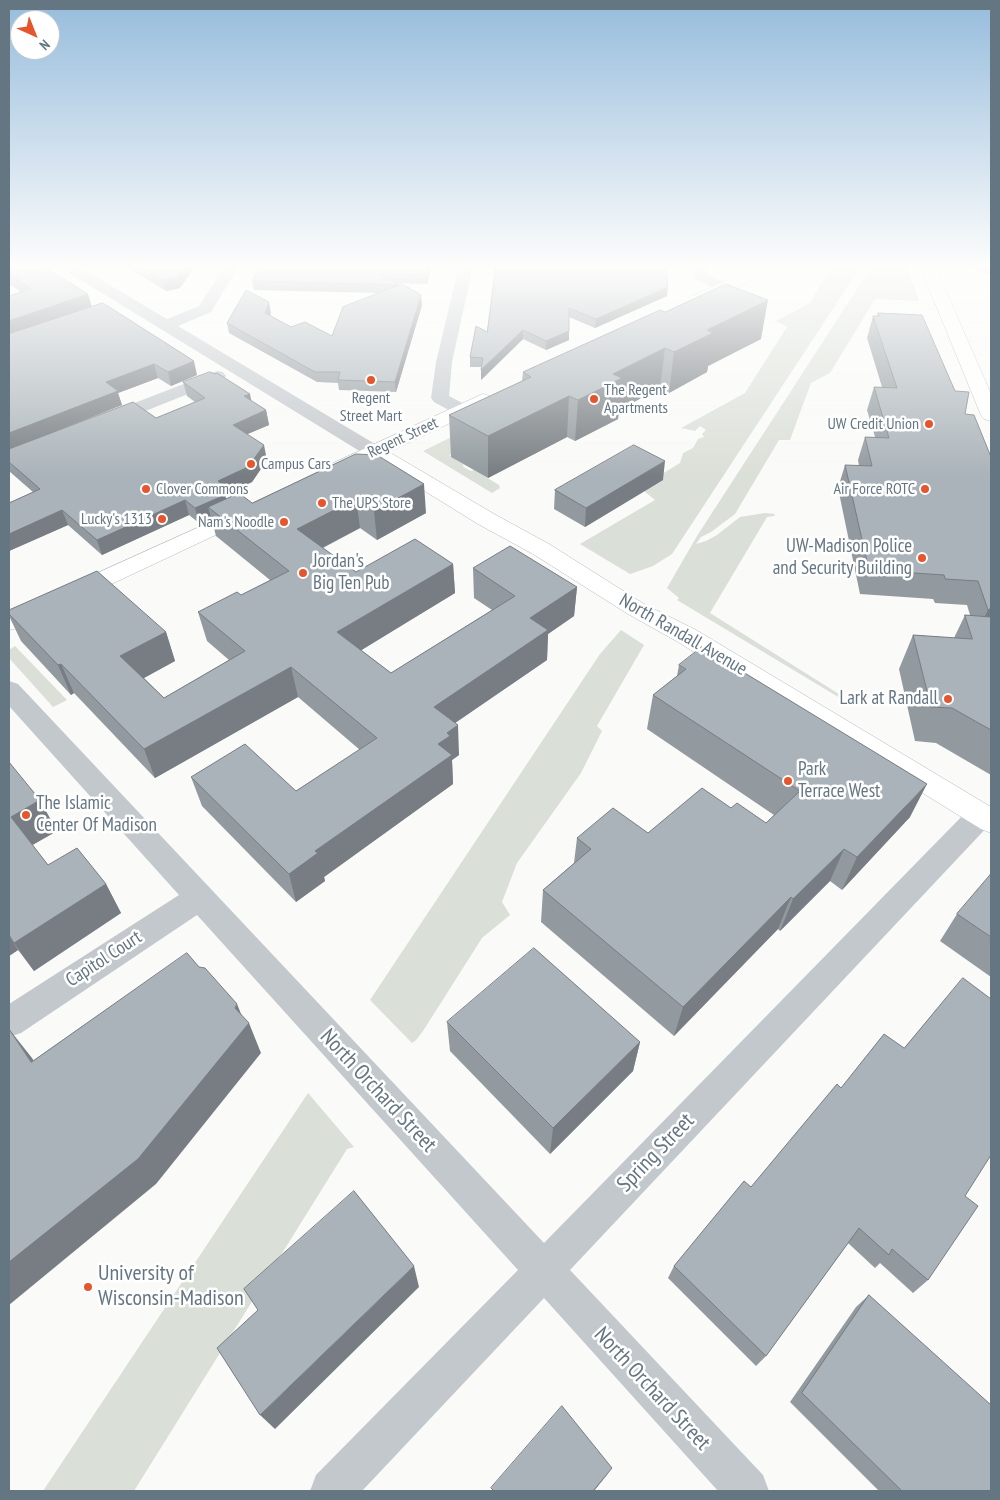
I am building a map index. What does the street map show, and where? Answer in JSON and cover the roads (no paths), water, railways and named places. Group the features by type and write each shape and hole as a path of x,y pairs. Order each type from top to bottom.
{"main road":[{"path":"957,336 991,416"},
{"name":"Regent Street","path":"318,478 496,394"},
{"name":"North Randall Avenue","path":"374,451 486,519 548,553 636,609 687,636 986,818"},
{"path":"9,622 268,501"}],"street":[{"path":"185,336 374,451"},
{"path":"450,336 444,362 440,398 462,410"},
{"path":"87,427 237,368"},
{"name":"North Orchard Street","path":"9,690 747,1491"},
{"name":"Spring Street","path":"332,1491 986,818"},
{"name":"Capitol Court","path":"9,1022 200,897"}],"place":[{"name":"Regent Street Mart","path":"371,380"},
{"name":"The Regent Apartments","path":"594,399"},
{"name":"UW Credit Union","path":"929,424"},
{"name":"Campus Cars","path":"251,464"},
{"name":"Clover Commons","path":"146,489"},
{"name":"Air Force ROTC","path":"925,489"},
{"name":"The UPS Store","path":"322,503"},
{"name":"Lucky's 1313","path":"162,519"},
{"name":"Nam's Noodle","path":"284,522"},
{"name":"UW-Madison Police and Security Building","path":"922,558"},
{"name":"Jordan's Big Ten Pub","path":"303,573"},
{"name":"Lark at Randall","path":"948,699"},
{"name":"Park Terrace West","path":"788,781"},
{"name":"The Islamic Center Of Madison","path":"26,815"},
{"name":"University of Wisconsin-Madison","path":"88,1287"}]}
